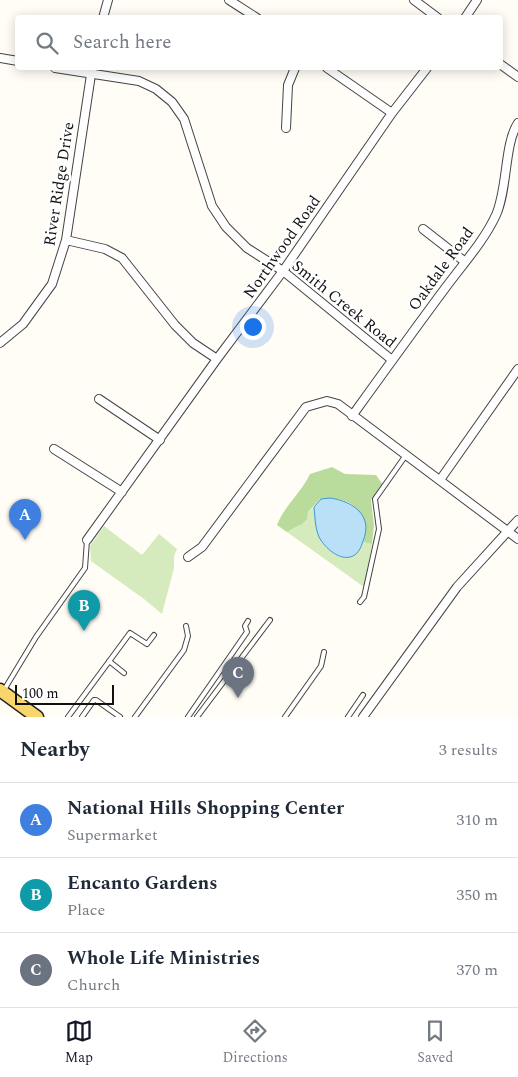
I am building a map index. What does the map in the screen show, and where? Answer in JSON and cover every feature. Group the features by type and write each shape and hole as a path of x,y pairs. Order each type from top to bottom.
{"main road":[{"path":"1,691 37,717"}],"street":[{"path":"104,15 108,0"},
{"path":"229,0 252,15"},
{"path":"414,0 434,15"},
{"path":"467,15 477,0"},
{"path":"0,58 15,60"},
{"path":"503,66 518,76"},
{"name":"River Ridge Drive","path":"0,342 24,324 52,284 66,240 91,70"},
{"name":"Smith Creek Road","path":"91,70 139,81 156,89 172,102 184,119 212,206 226,227 247,248 283,271 392,360"},
{"path":"286,128 288,85 294,70"},
{"path":"330,70 392,113"},
{"name":"Northwood Road","path":"88,540 217,359 283,271 392,113 425,70"},
{"name":"Oakdale Road","path":"352,416 481,239 496,214 504,185 512,132 518,123"},
{"path":"423,229 464,262"},
{"path":"66,240 105,249 122,258 175,325 193,343 217,359"},
{"path":"440,480 518,369"},
{"path":"99,399 160,440"},
{"path":"188,557 202,547 306,407 327,401 338,404 518,539"},
{"path":"54,449 122,492"},
{"path":"364,717 457,587 518,520"}],"lane":[{"path":"360,602 364,597 379,529 375,499 406,455"},
{"path":"1,691 36,637 85,568 88,540"},
{"path":"197,717 270,620"},
{"path":"188,717 247,632 245,626 248,621"},
{"path":"135,717 184,650 188,636 186,626"},
{"path":"68,717 130,633 148,644 154,635"},
{"path":"285,717 321,666 324,652"},
{"path":"109,661 124,673"},
{"path":"87,692 94,700 120,717"},
{"path":"348,717 363,696"},
{"path":"82,717 94,700"}],"green space":[{"path":"332,467 345,474 376,475 383,485 371,500 374,525 372,544 363,542 365,527 361,514 351,504 336,499 320,499 308,512 307,519 302,524 287,532 277,525 284,511 310,474"},
{"path":"314,507 318,534 330,551 336,555 347,557 353,555 363,542 372,544 364,587 287,532 298,527 308,512"},
{"path":"104,526 142,555 159,534 177,549 162,614 91,561 90,546"}],"water":[{"path":"330,498 353,506 359,511 366,524 366,532 360,550 353,556 338,556 319,537 314,507 321,499"}],"place":[{"name":"National Hills Shopping Center","path":"25,540"},
{"name":"Encanto Gardens","path":"84,631"},
{"name":"Whole Life Ministries","path":"238,698"}]}
